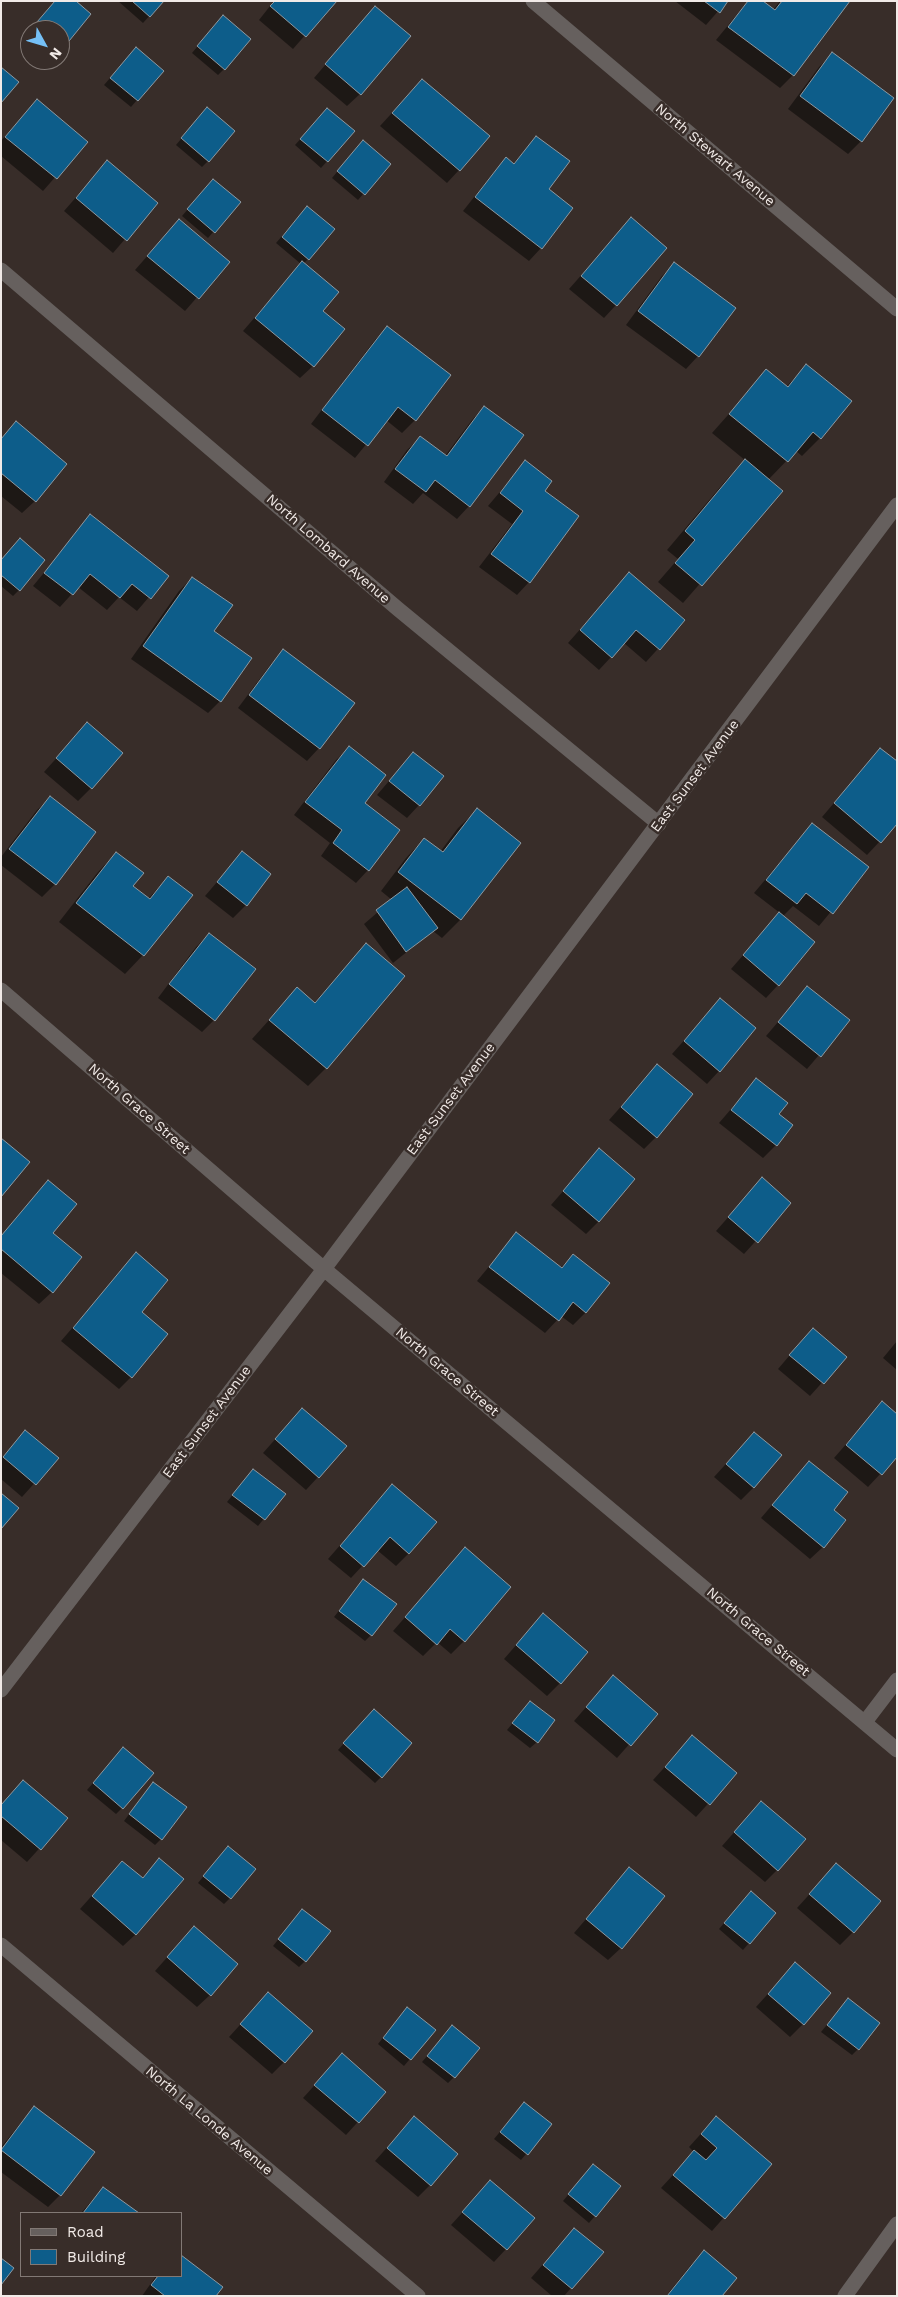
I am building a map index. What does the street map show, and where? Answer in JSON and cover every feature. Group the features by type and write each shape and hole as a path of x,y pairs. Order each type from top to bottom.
{"street":[{"name":"North Stewart Avenue","path":"534,1 897,309"},
{"name":"North Lombard Avenue","path":"1,270 398,609 659,824"},
{"name":"East Sunset Avenue","path":"1,1690 324,1269 897,505"},
{"name":"North Grace Street","path":"1,990 324,1269 897,1750"},
{"path":"865,1722 897,1680"},
{"name":"North La Londe Avenue","path":"1,1945 418,2296"},
{"path":"845,2296 897,2224"}],"building":[{"path":"55,1 76,1 91,14 70,40 70,20 39,20"},
{"path":"132,1 164,1 150,17"},
{"path":"275,1 337,1 306,37 270,6"},
{"path":"704,1 728,1 720,13"},
{"path":"748,1 763,1 775,10 782,1 850,1 794,76 728,27"},
{"path":"375,6 411,36 361,95 325,64"},
{"path":"223,15 251,39 225,70 197,46"},
{"path":"136,47 164,71 138,101 110,78"},
{"path":"832,52 894,98 862,142 800,96"},
{"path":"1,67 19,82 1,103"},
{"path":"422,79 490,136 460,171 392,113"},
{"path":"37,99 88,142 57,179 5,137"},
{"path":"207,107 235,131 209,162 181,138"},
{"path":"327,108 355,131 328,162 300,139"},
{"path":"536,136 570,161 549,189 573,208 542,249 475,197 506,157 514,164"},
{"path":"363,140 391,164 365,195 337,171"},
{"path":"107,160 158,203 127,241 76,198"},
{"path":"213,179 241,202 215,233 187,209"},
{"path":"307,206 335,229 309,260 282,237"},
{"path":"631,217 667,248 617,306 581,276"},
{"path":"179,219 230,262 199,299 147,256"},
{"path":"302,261 339,292 323,311 345,329 314,367 255,318"},
{"path":"674,262 736,308 699,357 638,311"},
{"path":"387,326 451,375 416,421 398,407 368,446 322,410"},
{"path":"806,364 852,401 821,439 813,432 788,462 729,414 766,369 788,387"},
{"path":"484,406 524,435 470,507 435,480 426,492 395,469 420,436 447,456"},
{"path":"16,421 67,464 36,502 1,473 1,439"},
{"path":"745,459 783,491 702,586 675,563 695,540 685,531"},
{"path":"525,460 552,481 545,491 579,516 530,583 491,554 523,511 500,493"},
{"path":"90,514 169,576 151,599 132,584 120,598 90,574 73,595 44,573"},
{"path":"20,538 45,560 20,591 1,575 1,560"},
{"path":"629,572 685,620 660,650 636,630 612,658 580,630"},
{"path":"192,577 233,605 214,631 252,658 221,702 143,646"},
{"path":"283,649 355,703 320,749 249,695"},
{"path":"87,722 123,753 92,789 56,758"},
{"path":"349,746 386,775 365,803 400,830 369,871 333,843 342,830 305,802"},
{"path":"880,748 897,761 897,824 881,843 834,803"},
{"path":"413,752 444,776 420,806 389,781"},
{"path":"50,796 96,832 56,885 9,849"},
{"path":"477,808 521,843 461,920 398,872 424,838 443,852"},
{"path":"812,823 869,867 833,914 806,893 797,904 766,880"},
{"path":"242,851 271,874 247,906 217,882"},
{"path":"116,852 144,873 133,886 150,899 168,876 193,895 144,956 76,903"},
{"path":"407,887 438,928 406,952 376,910"},
{"path":"779,912 815,942 779,986 743,955"},
{"path":"209,933 256,969 215,1021 169,984"},
{"path":"366,943 405,976 327,1069 269,1020 297,987 315,1003"},
{"path":"807,986 850,1020 821,1057 778,1022"},
{"path":"720,998 756,1028 720,1072 684,1041"},
{"path":"657,1064 693,1094 657,1138 621,1107"},
{"path":"756,1078 788,1103 779,1114 793,1125 777,1146 731,1110"},
{"path":"1,1138 30,1162 1,1197"},
{"path":"599,1148 635,1179 599,1222 563,1191"},
{"path":"762,1177 791,1203 758,1243 728,1217"},
{"path":"48,1180 77,1204 53,1233 82,1257 53,1293 1,1249 1,1236"},
{"path":"516,1232 562,1268 573,1254 610,1283 586,1313 573,1302 559,1321 489,1267"},
{"path":"136,1252 168,1280 142,1312 168,1334 132,1378 73,1328"},
{"path":"813,1328 847,1357 824,1384 789,1355"},
{"path":"882,1401 897,1414 897,1457 882,1475 846,1445"},
{"path":"302,1408 347,1446 319,1478 275,1439"},
{"path":"25,1430 59,1458 36,1485 3,1457"},
{"path":"754,1432 782,1455 754,1488 726,1464"},
{"path":"809,1461 848,1492 834,1510 846,1520 824,1548 772,1505"},
{"path":"253,1469 286,1494 265,1520 232,1495"},
{"path":"392,1484 437,1522 409,1554 390,1537 364,1567 340,1546"},
{"path":"1,1493 19,1508 1,1529"},
{"path":"465,1547 511,1587 465,1642 450,1629 437,1645 405,1617"},
{"path":"363,1579 397,1604 372,1636 339,1611"},
{"path":"543,1613 588,1652 561,1684 516,1645"},
{"path":"613,1675 658,1714 631,1746 586,1707"},
{"path":"530,1701 555,1720 538,1743 512,1723"},
{"path":"374,1709 412,1743 382,1778 343,1743"},
{"path":"692,1735 737,1773 710,1805 665,1767"},
{"path":"123,1747 154,1773 123,1809 93,1783"},
{"path":"23,1780 68,1818 41,1850 1,1816 1,1805"},
{"path":"153,1782 187,1807 162,1840 129,1814"},
{"path":"761,1801 806,1839 778,1871 734,1832"},
{"path":"228,1846 256,1869 231,1899 203,1876"},
{"path":"159,1858 184,1879 136,1935 92,1896 122,1861 143,1878"},
{"path":"836,1863 881,1901 854,1933 809,1894"},
{"path":"629,1867 665,1896 622,1949 586,1919"},
{"path":"751,1891 776,1913 750,1944 724,1923"},
{"path":"302,1909 331,1931 306,1962 278,1939"},
{"path":"194,1926 238,1964 211,1996 167,1957"},
{"path":"795,1962 831,1993 804,2025 768,1994"},
{"path":"268,1992 313,2031 285,2063 240,2024"},
{"path":"848,1998 880,2023 859,2050 827,2025"},
{"path":"407,2007 436,2030 411,2060 383,2038"},
{"path":"452,2025 480,2048 455,2078 427,2056"},
{"path":"342,2053 386,2092 359,2123 314,2085"},
{"path":"524,2102 552,2124 528,2155 500,2132"},
{"path":"34,2106 95,2152 61,2196 1,2150"},
{"path":"414,2116 458,2154 431,2186 387,2148"},
{"path":"716,2116 772,2164 725,2219 673,2175 694,2150 706,2160 717,2148 701,2134"},
{"path":"593,2164 621,2186 596,2217 568,2194"},
{"path":"490,2180 535,2218 507,2250 462,2212"},
{"path":"103,2187 138,2212 84,2212"},
{"path":"574,2228 604,2252 572,2289 543,2265"},
{"path":"704,2250 737,2278 722,2296 667,2296"},
{"path":"182,2256 223,2287 216,2296 165,2296 151,2285 157,2277 182,2277"},
{"path":"1,2258 14,2268 1,2285"}]}
